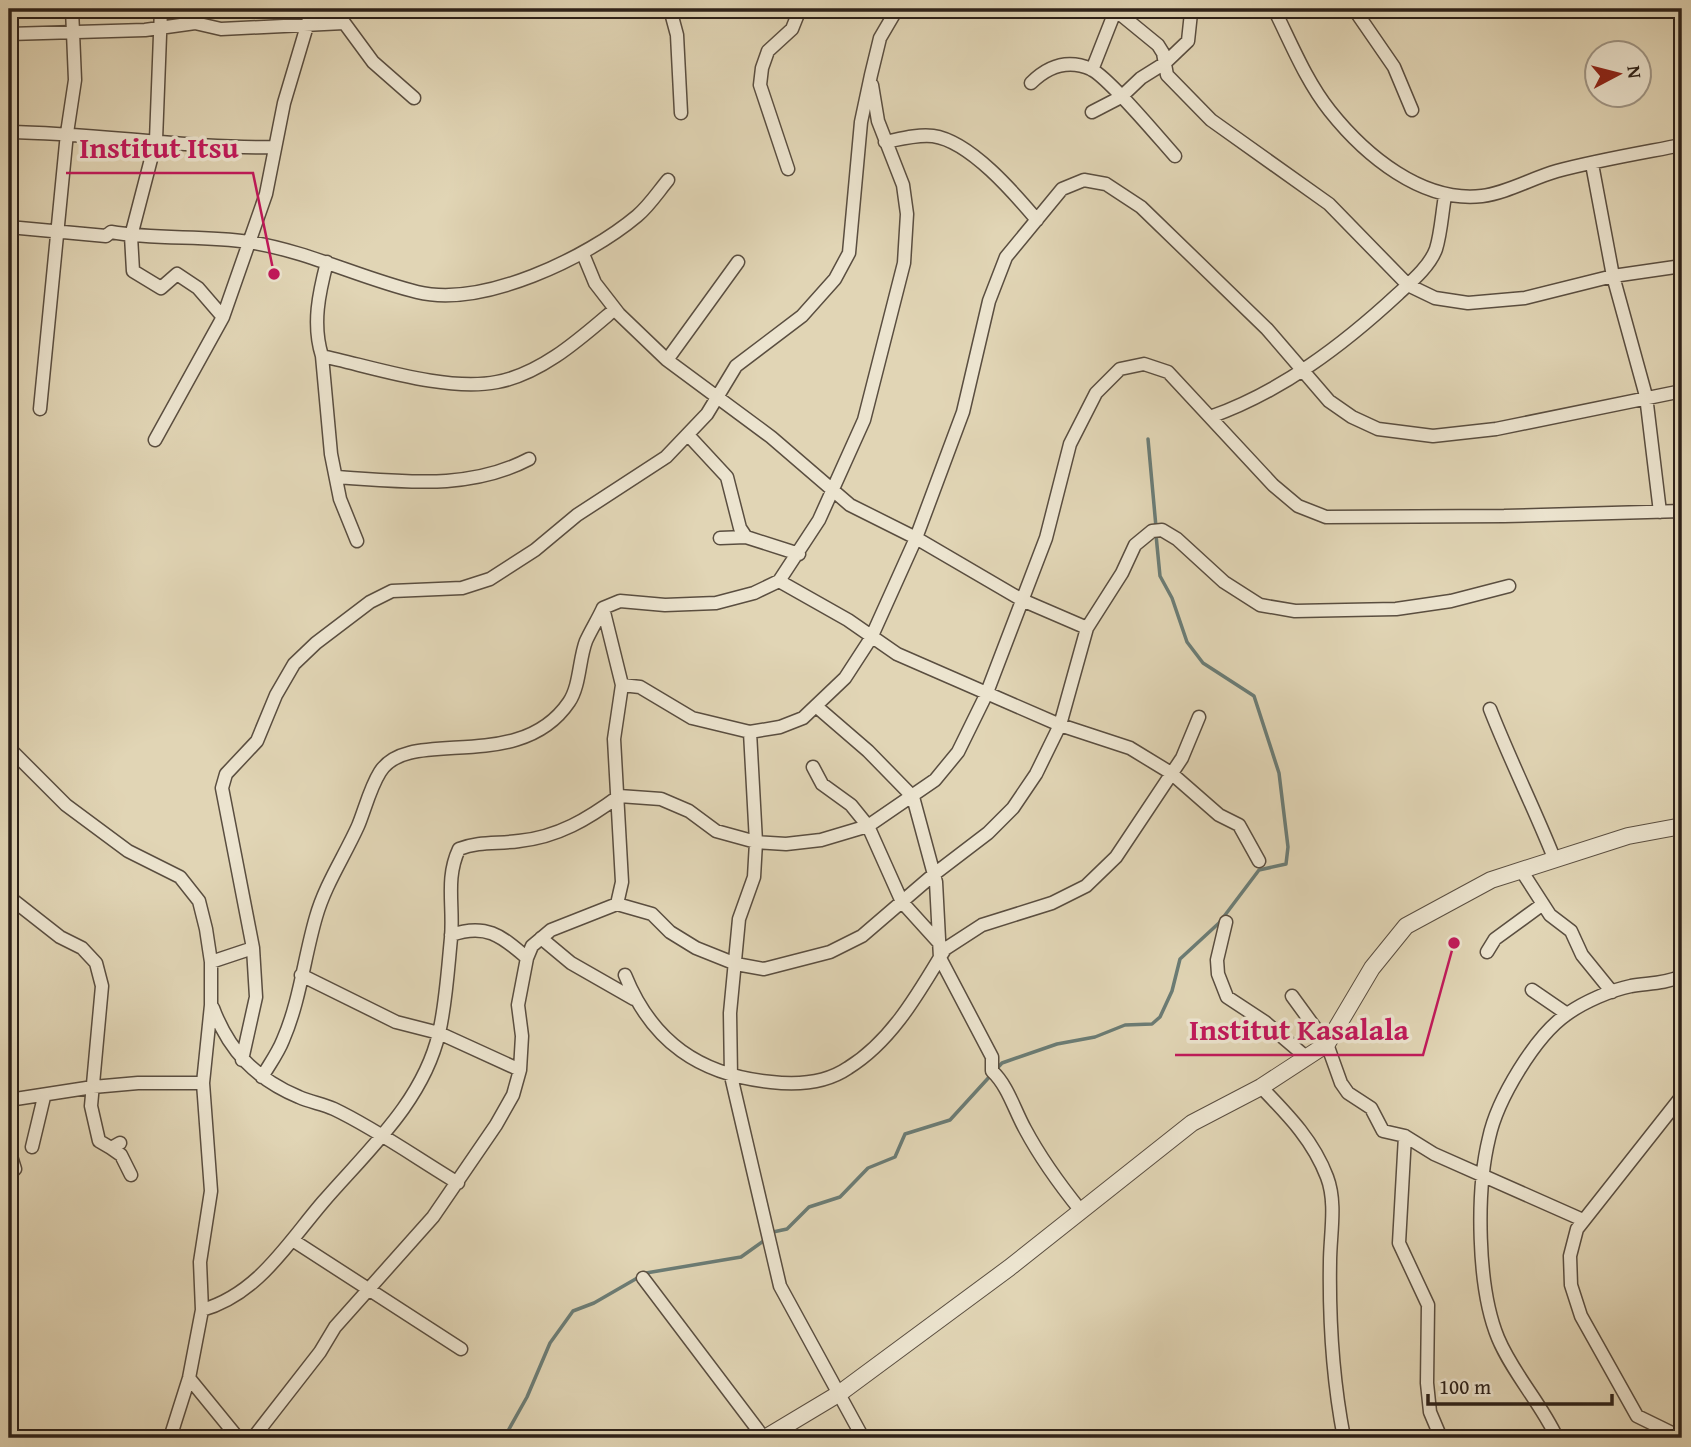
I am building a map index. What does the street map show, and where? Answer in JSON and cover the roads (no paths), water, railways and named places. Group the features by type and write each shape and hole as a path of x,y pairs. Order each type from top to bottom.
{"street":[{"path":"40,409 67,133 75,80 72,9"},
{"path":"161,9 156,139 131,236 133,271 161,288 177,274 198,288 223,317"},
{"path":"155,440 223,317 266,194 275,147 312,9"},
{"path":"334,9 373,62 414,99"},
{"path":"670,9 677,35 681,113"},
{"path":"788,169 760,85 768,51 792,29 800,9"},
{"path":"242,1060 256,998 253,947 222,788 226,774 257,741 276,695 294,664 370,601 392,591 462,587 490,579 536,550 576,515 666,457 689,436 736,366 810,307 835,279 849,253 861,122 880,38 897,9"},
{"path":"1092,70 1115,9 1158,45 1167,75 1211,120 1329,204 1408,285 1435,298 1468,303 1525,298 1613,276 1682,266"},
{"path":"1092,112 1121,97 1141,78 1165,63 1188,41 1191,13 1195,9"},
{"path":"1274,9 1306,75 1331,112 1373,154 1404,176 1445,196 1483,196 1557,171 1682,145"},
{"path":"1354,9 1394,66 1412,110"},
{"path":"9,34 160,28 195,23 221,29 307,27 344,23"},
{"path":"1031,83 1051,66 1064,65 1092,70 1121,97 1175,156"},
{"path":"262,1077 283,1042 316,916 329,882 357,829 380,772 394,756 417,749 492,746 526,736 548,724 571,700 586,642 603,608 620,601 639,600 665,605 716,603 754,593 779,581 799,554 819,520 864,420 904,263 907,214 903,185 885,142 871,75"},
{"path":"9,132 156,139 238,148 275,147"},
{"path":"885,142 933,136 949,141 994,172 1016,193 1037,220"},
{"path":"1592,164 1613,276 1646,396 1660,512"},
{"path":"9,226 106,236 111,232 131,236 248,242 327,262 418,292 449,296 484,293 583,254 638,215 668,180"},
{"path":"622,685 640,687 692,718 750,732 780,727 803,718 845,678 871,638 915,538 963,412 989,301 1006,257 1062,189 1084,180 1106,184 1141,207 1267,329 1329,401 1352,417 1378,429 1433,436 1496,429 1646,396 1682,391"},
{"path":"1210,417 1238,406 1303,370 1369,321 1408,285 1436,250 1445,196"},
{"path":"583,254 594,283 615,309 667,360 771,437 850,505 915,538 1022,600 1087,628"},
{"path":"327,262 318,298 317,318 336,477 342,508 349,516 358,541"},
{"path":"667,360 738,262"},
{"path":"322,356 433,379 496,383 534,368 576,342 615,309"},
{"path":"202,1310 220,1305 247,1289 294,1241 321,1204 382,1138 423,1078 439,1033 451,935 449,888 452,864 459,849 474,843 520,841 559,831 588,819 619,796 661,799 690,811 716,831 756,842 786,844 821,839 867,826 935,780 958,752 985,695 1046,538 1070,444 1096,393 1120,369 1144,364 1168,372 1273,485 1298,506 1326,517 1682,511"},
{"path":"689,436 727,477 740,528 746,537"},
{"path":"336,477 419,482 471,481 528,459"},
{"path":"253,1438 365,1289 433,1217 458,1183 513,1095 520,1070 522,1036 518,1004 527,958 532,946 551,930 617,904 652,914 670,932 696,948 736,964 764,970 830,952 862,936 933,875 988,833 1013,807 1036,774 1060,725 1087,628 1122,573 1135,545 1157,530 1177,539 1224,582 1260,605 1294,611 1396,609 1451,601 1509,586"},
{"path":"720,538 746,537 799,554"},
{"path":"779,581 848,620 897,654 985,695 1060,725 1130,748 1171,773 1219,815 1239,825 1259,861"},
{"path":"603,608 622,685 614,739 622,882 617,904"},
{"path":"817,707 913,797 933,875 940,958 992,1057 996,1075 1053,1176 1081,1211"},
{"path":"1490,709 1517,778 1536,811 1554,858"},
{"path":"625,975 634,999 665,1037 682,1053 710,1070 731,1076 793,1084 827,1078 849,1068 890,1034 952,944 982,925 1052,903 1086,887 1116,856 1182,758 1199,717"},
{"path":"750,732 756,842 754,877 739,919 730,1013 731,1076 780,1286 797,1323 840,1393 863,1438"},
{"path":"9,748 66,805 128,851 180,877 199,901 211,962 211,1004 203,1083 211,1191 200,1262 202,1310 189,1378 170,1438"},
{"path":"813,767 822,783 851,805 867,826 902,902 940,944"},
{"path":"643,1279 764,1438 840,1393 1081,1211 1192,1123 1261,1087 1327,1044 1372,968 1406,926 1480,885 1554,858 1628,836 1682,826"},
{"path":"1521,870 1557,922 1571,931 1582,955 1612,992"},
{"path":"10,900 60,937 82,948 96,963 102,986 91,1106 99,1141 116,1145 131,1175"},
{"path":"1487,952 1495,939 1543,904"},
{"path":"1226,922 1217,960 1218,974 1227,997 1265,1022 1306,1058"},
{"path":"451,935 470,928 485,930 511,944 527,958"},
{"path":"541,938 570,963 634,999"},
{"path":"211,962 253,947"},
{"path":"301,975 396,1022 439,1033 520,1070"},
{"path":"1557,1438 1550,1422 1518,1376 1497,1337 1490,1310 1480,1238 1489,1137 1504,1098 1533,1049 1567,1014 1612,992 1632,986 1656,985 1682,976"},
{"path":"1532,990 1567,1014"},
{"path":"1292,996 1327,1044 1341,1083 1348,1093 1371,1108 1383,1131 1405,1136 1434,1154 1583,1220"},
{"path":"211,1004 223,1035 242,1060 262,1077 298,1096 334,1109 458,1183"},
{"path":"9,1100 44,1097 93,1087 203,1083"},
{"path":"1261,1087 1293,1119 1315,1150 1328,1181 1332,1222 1330,1263 1335,1392 1344,1438"},
{"path":"32,1147 44,1097"},
{"path":"1682,1097 1583,1220 1577,1229 1570,1256 1570,1285 1581,1316 1637,1416 1682,1438"},
{"path":"1405,1136 1399,1243 1428,1305 1427,1383 1430,1412 1441,1438"},
{"path":"9,1150 15,1169"},
{"path":"294,1241 461,1349"},
{"path":"189,1378 238,1438"}],"waterway":[{"path":"1148,439 1156,527"},
{"path":"773,1232 787,1229 809,1207 840,1197 868,1168 895,1157 905,1134 950,1120 1002,1063 1057,1044 1095,1037 1125,1025 1152,1024 1160,1017 1172,991 1180,959 1219,923 1259,870 1286,864 1288,847 1279,773 1254,696 1203,663 1187,642 1172,598 1160,576 1156,535"},
{"path":"504,1438 527,1397 550,1343 573,1311 594,1303 646,1273 741,1257 765,1240"}],"place":[{"name":"Institut Itsu","path":"274,274"},
{"name":"Institut Kasalala","path":"1454,943"}]}
